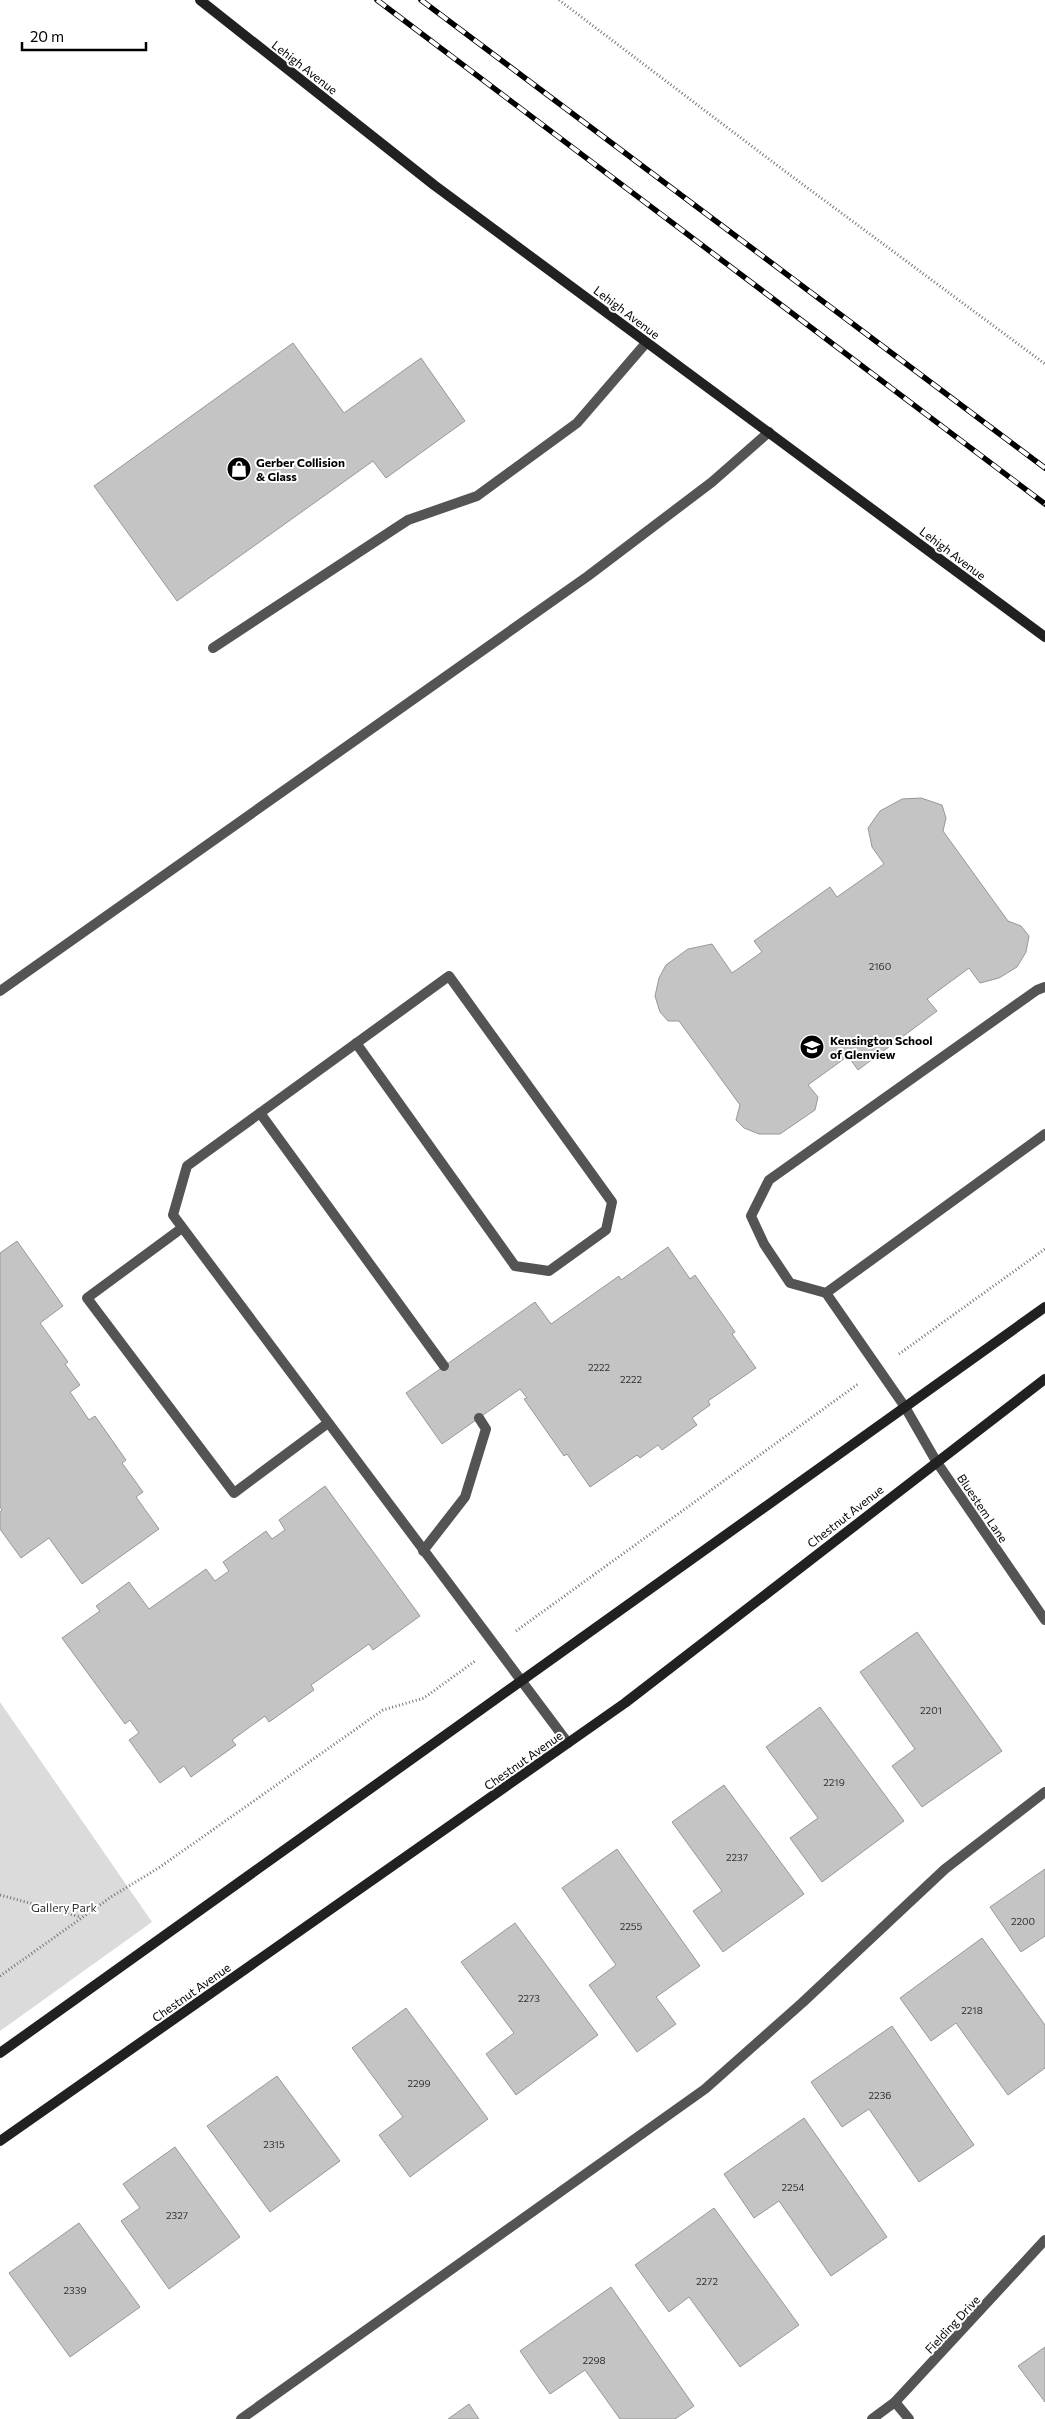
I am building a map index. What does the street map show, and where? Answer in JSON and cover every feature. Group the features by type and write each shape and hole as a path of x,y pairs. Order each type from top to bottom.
{"street":[{"name":"Lehigh Avenue","path":"200,0 434,185 1045,637"},
{"path":"213,648 408,520 478,496 578,423 646,343"},
{"path":"0,991 588,576 712,482 769,432"},
{"path":"356,1043 515,1266 549,1271 606,1230 612,1202 449,976 356,1043 187,1166 173,1215 568,1743"},
{"path":"1045,987 1037,990 769,1180 751,1216 764,1244 790,1283 826,1293 1045,1134"},
{"path":"260,1113 444,1366"},
{"path":"182,1228 87,1298 98,1314 234,1494 328,1423"},
{"name":"Bluestem Lane","path":"826,1293 904,1407 936,1461 1045,1620"},
{"path":"0,2053 1045,1307"},
{"name":"Chestnut Avenue","path":"0,2141 633,1697 936,1461 1045,1379"},
{"path":"423,1551 465,1497 486,1428 479,1418"},
{"path":"241,2419 705,2089 802,2003 944,1869 1045,1792"},
{"name":"Fielding Drive","path":"872,2419 895,2402 1045,2240"},
{"path":"895,2402 910,2419"}],"path":[{"path":"559,0 770,160 1045,364"},
{"path":"0,1976 111,1896 160,1867 383,1710 424,1698 1045,1249"},
{"path":"0,1895 82,1917"}],"green space":[{"name":"Gallery Park","path":"0,1702 152,1922 0,2031"}],"building":[{"name":"Gerber Collision & Glass","path":"293,343 344,413 421,358 465,421 386,478 373,461 177,601 94,486"},
{"path":"921,798 942,805 946,818 943,831 1008,921 1021,926 1029,936 1026,952 1017,967 999,978 980,983 969,968 927,999 937,1011 858,1070 848,1056 808,1085 818,1097 815,1110 780,1134 759,1134 744,1128 736,1120 740,1105 679,1021 668,1021 660,1012 655,996 659,978 666,965 688,949 712,944 732,973 762,952 754,941 830,887 837,897 884,864 872,847 868,828 880,811 902,799"},
{"path":"17,1241 63,1306 40,1323 68,1362 65,1364 80,1385 70,1392 89,1420 95,1416 126,1460 122,1463 143,1492 136,1497 159,1529 82,1584 49,1538 21,1558 0,1529 0,1512 2,1510 0,1507 0,1253"},
{"path":"668,1247 690,1279 695,1275 735,1332 732,1334 756,1368 708,1401 710,1405 692,1418 697,1425 662,1450 658,1445 640,1458 637,1455 590,1487 567,1454 564,1456 524,1399 527,1398 520,1389 442,1444 406,1393 535,1302 551,1324 619,1276 621,1280"},
{"path":"325,1486 420,1616 373,1650 369,1644 311,1685 314,1690 269,1722 265,1716 232,1740 236,1745 191,1777 184,1766 160,1783 129,1740 139,1733 130,1720 125,1724 62,1638 100,1611 96,1606 129,1582 149,1609 206,1569 215,1581 229,1571 223,1562 266,1531 272,1539 285,1530 279,1520"},
{"path":"917,1632 1002,1751 922,1807 892,1766 915,1749 860,1672"},
{"path":"820,1707 904,1821 822,1882 790,1838 818,1818 766,1747"},
{"path":"724,1785 804,1894 723,1952 693,1911 722,1891 672,1822"},
{"path":"617,1849 700,1966 656,1997 676,2024 637,2052 589,1985 616,1965 562,1888"},
{"path":"1045,1869 1045,1936 1021,1952 990,1907"},
{"path":"515,1923 598,2035 516,2095 486,2054 514,2033 461,1962"},
{"path":"982,1938 1045,2025 1045,2068 1008,2095 956,2023 931,2041 900,1998"},
{"path":"406,2008 488,2119 410,2177 379,2135 403,2117 352,2048"},
{"path":"892,2026 974,2145 919,2182 869,2109 842,2127 811,2082"},
{"path":"277,2076 340,2161 270,2212 207,2126"},
{"path":"804,2118 887,2237 831,2276 779,2201 754,2218 724,2174"},
{"path":"175,2147 240,2237 169,2289 121,2221 140,2208 123,2184"},
{"path":"714,2208 799,2325 740,2367 689,2297 669,2312 635,2265"},
{"path":"79,2223 140,2307 70,2357 9,2273"},
{"path":"611,2287 694,2406 675,2419 620,2419 585,2370 550,2394 520,2351"},
{"path":"1045,2347 1045,2402 1018,2366"},
{"path":"469,2404 479,2419 448,2419"}],"railway":[{"path":"377,0 1045,504"},
{"path":"421,0 1045,468"}],"place":[{"name":"Gerber Collision & Glass","path":"239,469"},
{"name":"Kensington School of Glenview","path":"812,1047"}]}
